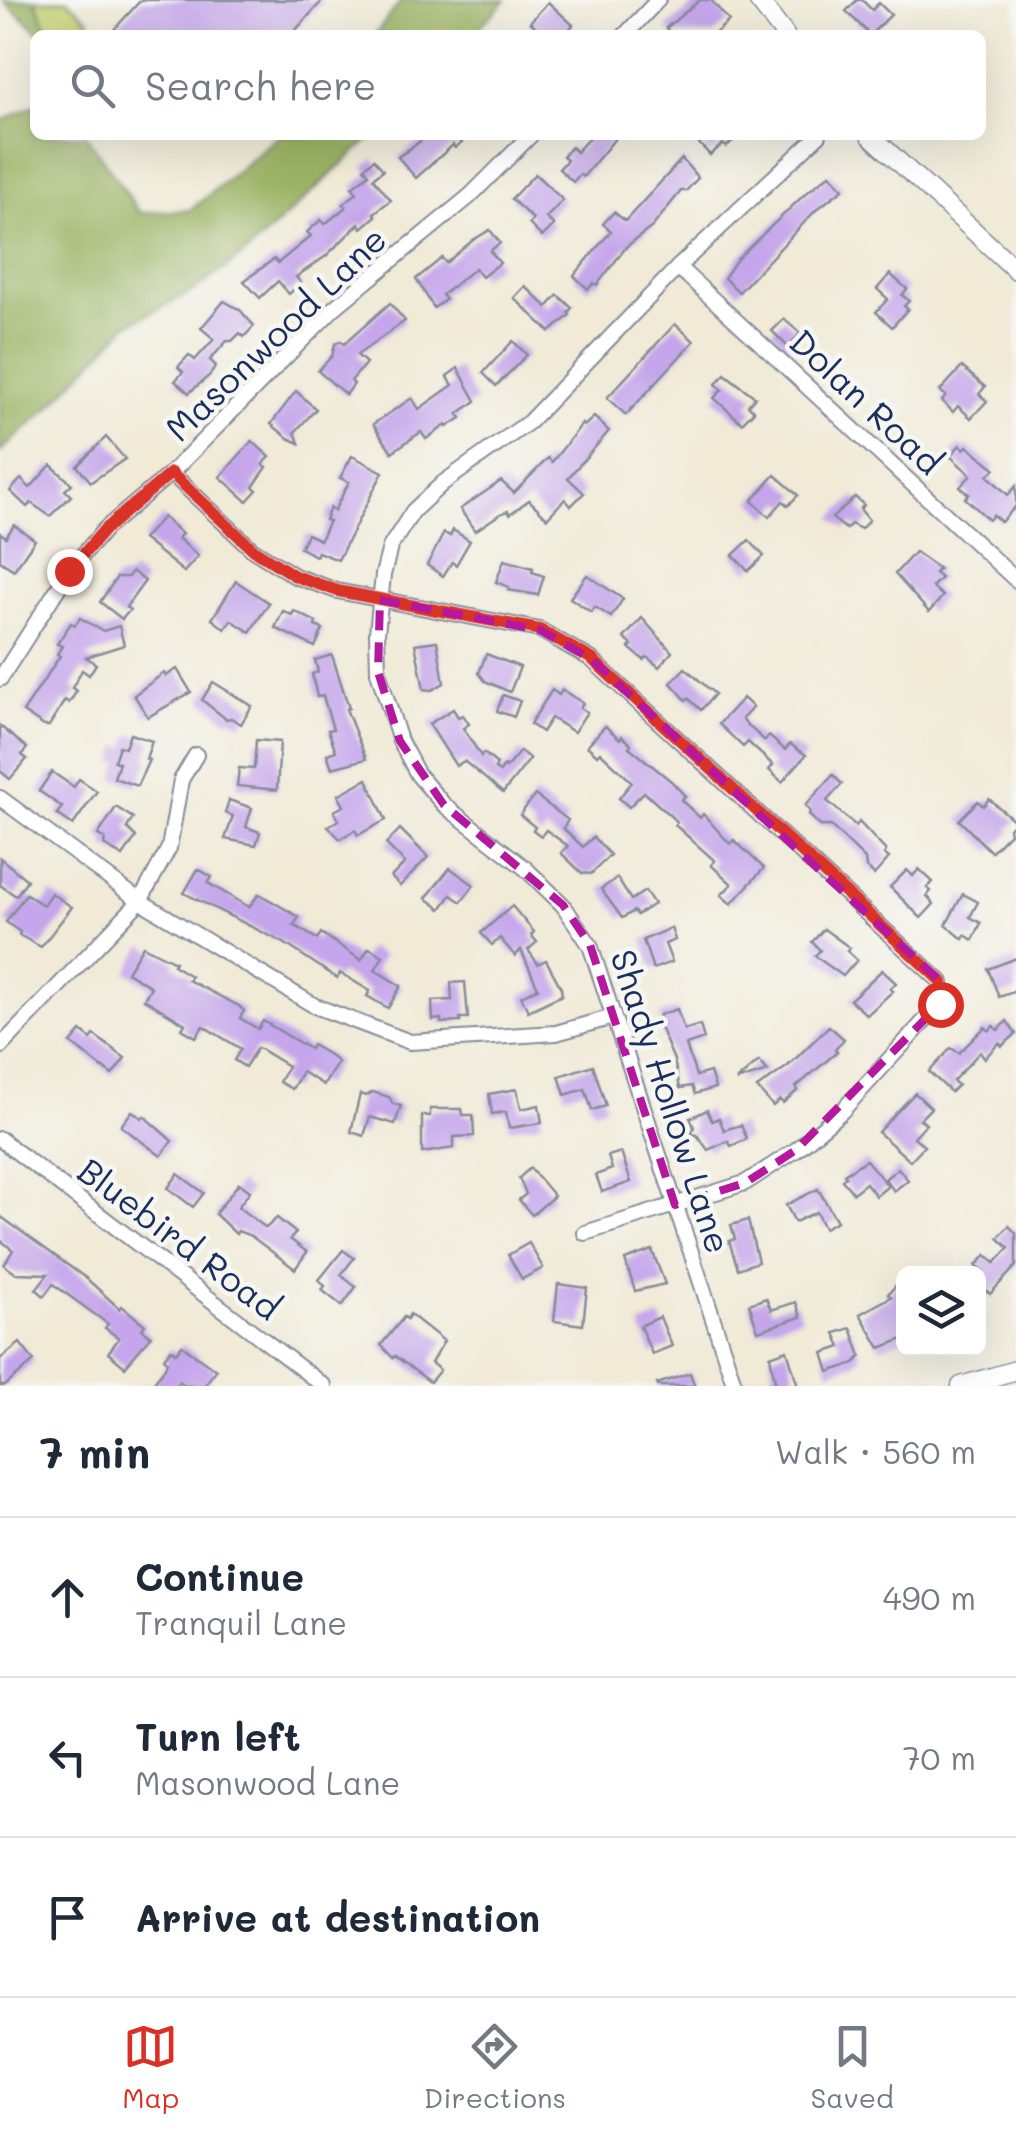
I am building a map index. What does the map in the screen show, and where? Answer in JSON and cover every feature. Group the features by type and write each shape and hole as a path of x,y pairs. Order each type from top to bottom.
{"street":[{"path":"630,30 658,0"},
{"path":"758,0 781,30"},
{"name":"Masonwood Lane","path":"0,679 69,571 105,529 171,473 334,308 470,196 526,140"},
{"name":"Shady Hollow Lane","path":"735,1386 590,945 563,905 525,868 444,804 418,774 400,741 378,672 380,600 390,547 413,511 443,482 528,422 678,267 813,140"},
{"path":"875,140 1016,270"},
{"name":"Dolan Road","path":"678,267 1016,580"},
{"path":"171,473 254,550 295,576 338,591 540,630 592,659 942,982 940,1004 841,1112 796,1150 745,1183 584,1234"},
{"path":"0,1047 140,901 169,848 182,780 196,755"},
{"path":"0,798 140,901 315,1006 410,1042 556,1033 613,1017"},
{"name":"Bluebird Road","path":"0,1139 324,1386"},
{"path":"961,1386 1016,1370"}],"highlighted area":[{"path":"380,600 540,630 591,659 941,982 940,1004 796,1150 745,1183 675,1205 590,945 563,905 444,805 400,741 378,672"}],"green space":[{"path":"3,0 35,0 48,30 36,30"},
{"path":"35,0 68,0 90,21 84,30 48,30"},
{"path":"402,0 506,0 477,30 379,30"},
{"path":"30,107 30,140 89,140 140,213 191,210 274,140 369,140 247,252 195,290 127,325 52,405 0,452 0,122"}],"building":[{"path":"141,0 323,0 296,30 114,30"},
{"path":"700,0 711,0 729,21 719,30 666,28"},
{"path":"862,0 872,10 879,3 891,15 875,30 865,30 846,11"},
{"path":"548,2 573,25 568,30 533,30 536,27 530,22"},
{"path":"422,140 464,140 455,148 453,145 416,178 398,157"},
{"path":"587,140 614,140 583,177 580,174 573,182 559,169 571,147 576,152"},
{"path":"696,140 734,140 726,147 723,144 710,155"},
{"path":"374,159 383,170 373,178 391,200 362,228 359,224 326,256 296,277 301,283 289,294 278,281 260,298 244,281 274,259 278,263 311,236 307,232 321,220 325,224 346,207 343,204 357,193 352,187 369,174 364,168"},
{"path":"682,159 698,178 686,191 681,191 652,227 627,246 597,285 594,283 588,289 574,276 611,231 603,224 614,212 625,221"},
{"path":"535,174 563,200 546,218 554,225 542,237 529,224 533,219 511,199"},
{"path":"830,174 843,189 816,210 739,292 724,278 737,259"},
{"path":"490,230 500,243 490,251 500,263 482,277 475,268 442,295 446,299 434,308 416,279 442,258 446,263"},
{"path":"890,274 907,289 902,295 909,301 904,306 908,309 892,327 876,312 888,299 877,289"},
{"path":"525,286 547,307 558,295 572,308 570,315 550,332 514,298"},
{"path":"224,301 240,310 254,326 244,337 240,333 227,341 210,360 216,366 210,375 189,393 175,381 183,372 178,367 189,355 195,360 214,339 201,328"},
{"path":"390,303 405,321 357,355 366,363 351,381 354,384 346,395 318,371 332,356 335,344 344,344"},
{"path":"784,319 800,333 789,348 772,331"},
{"path":"675,324 694,341 626,415 607,398"},
{"path":"513,341 527,355 496,386 483,373"},
{"path":"962,367 985,387 979,394 987,401 971,418 958,406 953,412 942,401 946,396 940,391"},
{"path":"458,368 476,401 447,427 426,439 421,432 392,452 373,424 412,398 419,409 453,385 447,376"},
{"path":"725,374 755,397 748,405 754,411 742,423 714,398 722,390 716,384"},
{"path":"296,391 316,409 295,432 299,443 271,424"},
{"path":"594,417 609,431 568,478 584,493 571,506 565,499 547,518 529,500 475,531 460,509 501,481 514,493 548,458 552,462 582,424"},
{"path":"106,437 125,459 91,482 77,466"},
{"path":"252,441 270,457 253,487 257,490 247,501 220,477"},
{"path":"960,445 964,449 967,446 995,468 988,476 1008,495 1016,486 1016,506 1001,522 993,515 989,520 965,498 969,494 960,487 971,475 950,456"},
{"path":"352,456 383,472 338,560 318,552 316,556 300,548 307,534 320,540 330,508 334,511 349,482 340,478"},
{"path":"51,465 72,484 65,490 71,496 50,516 31,503 27,507 10,491 21,479 30,488"},
{"path":"775,475 798,495 788,506 783,501 769,517 752,501"},
{"path":"855,497 864,505 860,509 869,520 861,529 851,524 846,529 832,518"},
{"path":"163,517 198,556 184,572 143,539"},
{"path":"14,525 35,540 14,570 0,561 0,533 6,537"},
{"path":"453,530 470,541 456,565 452,562 443,576 427,565 444,533 450,536"},
{"path":"749,540 764,556 748,571 733,555"},
{"path":"915,552 939,569 935,573 941,578 932,587 943,596 929,612 895,574"},
{"path":"504,560 533,568 532,572 544,576 538,595 508,590 509,587 496,582"},
{"path":"132,571 145,581 122,619 100,602 117,577 128,577"},
{"path":"587,575 623,599 611,617 595,607 591,612 570,598"},
{"path":"236,581 269,603 250,632 231,620 225,629 212,619"},
{"path":"283,611 292,615 294,611 323,629 315,647 275,628"},
{"path":"80,618 103,631 119,626 124,645 86,657 96,664 89,675 82,670 72,688 77,691 69,703 65,700 49,726 44,726 23,712 60,656 57,654 62,646 57,644 71,623 75,625"},
{"path":"642,618 672,652 659,667 629,648 632,645 624,638"},
{"path":"437,641 444,683 432,690 424,689 415,644"},
{"path":"486,654 520,667 510,692 485,681 479,673"},
{"path":"332,655 349,708 346,709 366,759 332,768 327,754 336,751 328,730 333,729 323,696 317,697 312,674 318,672 315,660"},
{"path":"685,668 715,694 701,710 671,683"},
{"path":"177,669 191,692 148,717 134,695 164,673 166,676"},
{"path":"213,682 252,706 241,724 226,719 202,700"},
{"path":"552,690 559,695 562,690 583,703 580,708 587,712 574,732 551,718 542,732 530,724"},
{"path":"503,695 520,701 514,717 497,711"},
{"path":"743,698 753,707 742,719 746,724 765,741 769,736 785,750 790,744 806,755 782,782 769,770 773,765 748,742 743,747 719,724"},
{"path":"453,709 458,717 463,715 469,724 463,728 481,756 484,753 497,764 495,769 500,772 506,768 520,751 530,759 503,793 464,761 456,766 429,724"},
{"path":"0,726 27,748 22,755 27,759 10,779 0,771"},
{"path":"605,726 620,739 622,736 631,744 629,747 671,781 685,796 681,800 700,818 703,814 730,844 734,840 764,868 731,904 721,895 732,884 711,865 715,861 675,825 677,822 644,792 629,807 619,798 632,782 600,752 597,755 587,746"},
{"path":"130,734 152,741 146,759 149,760 137,786 114,778 119,746 125,748"},
{"path":"256,740 280,742 277,790 237,786 239,768 254,769"},
{"path":"52,772 74,787 79,779 97,791 73,825 57,814 62,807 39,791"},
{"path":"833,775 842,784 827,801 856,826 859,822 889,858 874,875 866,867 865,859 831,826 820,826 805,806"},
{"path":"367,779 386,820 358,835 355,830 340,839 328,826 339,820 334,811 344,806 338,795"},
{"path":"535,795 568,820 563,828 583,847 593,837 610,855 591,874 582,873 561,853 568,846 546,830 541,836 520,815"},
{"path":"989,799 1015,821 1010,833 991,852 959,820 978,801 983,806"},
{"path":"229,800 252,808 246,827 260,832 256,845 225,839 233,816 225,813"},
{"path":"116,807 133,818 127,828 136,837 123,856 104,845 105,839 98,835"},
{"path":"400,829 428,857 400,886 391,877 405,863 386,844"},
{"path":"0,858 27,880 16,896 0,885"},
{"path":"450,868 474,885 461,902 451,895 441,909 426,898"},
{"path":"198,869 212,877 208,883 249,907 259,894 299,917 294,925 317,939 321,933 361,960 369,948 383,956 375,970 401,986 388,1008 367,996 370,991 340,973 337,978 284,943 184,893"},
{"path":"919,869 933,882 927,888 931,891 927,896 934,904 921,918 890,887 907,870 913,876"},
{"path":"617,878 631,900 645,891 654,904 637,915 634,911 622,918 601,889"},
{"path":"51,893 72,907 41,947 19,935 6,922 26,894 43,905"},
{"path":"963,894 978,902 970,917 981,923 973,940 965,935 963,939 946,925"},
{"path":"512,906 534,932 531,935 537,942 528,950 538,964 546,960 561,988 562,995 528,1011 521,996 538,988 521,950 515,956 500,938 492,945 481,933"},
{"path":"671,928 675,940 665,944 672,962 653,969 643,940"},
{"path":"824,929 850,948 847,951 857,960 843,976 815,956 820,950 812,942"},
{"path":"143,946 175,962 173,965 191,976 188,980 239,1006 244,1011 240,1018 258,1029 263,1021 310,1049 312,1045 328,1054 338,1062 324,1085 302,1072 292,1089 279,1082 288,1066 260,1049 245,1067 234,1060 241,1049 203,1026 196,1037 182,1029 185,1024 144,999 151,987 127,972"},
{"path":"1016,958 1016,991 999,997 988,969"},
{"path":"882,970 896,983 890,989 893,991 867,1015 850,1000"},
{"path":"465,982 468,1018 460,1018 460,1022 433,1020 432,1001 452,1000 451,983"},
{"path":"677,1009 684,1030 700,1025 704,1039 686,1045 696,1076 710,1072 715,1088 695,1094 692,1086 680,1088 674,1060 659,1025 659,1015"},
{"path":"1007,1021 1016,1034 1002,1046 999,1043 985,1058 980,1052 953,1081 958,1085 951,1092 929,1072 951,1048 959,1053 985,1027 998,1030"},
{"path":"829,1026 844,1039 837,1052 783,1103 780,1100 773,1106 757,1088 788,1066"},
{"path":"81,1031 91,1039 94,1035 125,1058 112,1075 71,1043"},
{"path":"759,1061 768,1071 736,1081"},
{"path":"593,1065 606,1106 592,1110 585,1089 565,1095 559,1076"},
{"path":"517,1089 521,1109 539,1105 542,1123 509,1128 506,1112 492,1114 489,1094"},
{"path":"373,1092 401,1106 395,1124 370,1117 364,1136 351,1132 360,1094"},
{"path":"915,1093 931,1108 920,1119 926,1124 914,1137 924,1146 910,1161 878,1132"},
{"path":"430,1109 462,1109 463,1115 473,1115 474,1136 454,1137 454,1148 422,1153 422,1116 430,1116"},
{"path":"707,1110 712,1121 719,1118 724,1130 741,1125 747,1139 731,1146 728,1141 708,1150 697,1135 691,1134 694,1127 690,1118"},
{"path":"132,1111 144,1116 172,1141 161,1156 121,1126"},
{"path":"621,1152 631,1182 602,1192 596,1175 612,1169 608,1156"},
{"path":"866,1160 888,1186 876,1196 866,1183 853,1193 842,1180 844,1174"},
{"path":"530,1168 554,1196 532,1215 519,1200 526,1194 519,1178"},
{"path":"898,1168 908,1180 894,1191 885,1179"},
{"path":"178,1174 204,1193 193,1207 168,1188"},
{"path":"239,1183 250,1191 238,1207 266,1228 277,1218 296,1233 290,1239 307,1252 295,1269 251,1236 238,1231 236,1234 215,1214"},
{"path":"818,1189 837,1221 824,1228 816,1212 795,1222 786,1205"},
{"path":"0,1216 145,1325 142,1329 151,1336 125,1367 108,1353 119,1338 105,1328 108,1324 53,1284 44,1296 36,1289 48,1274 15,1273 4,1265 13,1250 0,1240"},
{"path":"748,1220 758,1262 738,1269 729,1241 735,1239 731,1225"},
{"path":"1009,1226 1016,1233 1016,1266 990,1294 986,1292 986,1266 976,1266 986,1255 995,1263 1009,1248 998,1238"},
{"path":"529,1243 543,1268 522,1279 508,1255"},
{"path":"343,1250 354,1258 341,1275 356,1287 342,1306 322,1290 325,1286 319,1280"},
{"path":"652,1250 665,1284 635,1291 625,1260"},
{"path":"558,1284 587,1288 583,1325 554,1321"},
{"path":"896,1286 896,1342 880,1348 860,1314 891,1297 888,1294"},
{"path":"766,1298 771,1310 796,1302 801,1317 758,1331 749,1304"},
{"path":"410,1314 444,1341 431,1363 440,1370 430,1382 393,1358 381,1345"},
{"path":"660,1317 672,1346 652,1354 640,1326"},
{"path":"851,1328 861,1356 855,1363 829,1372 823,1353 841,1347 835,1333"},
{"path":"20,1343 34,1361 0,1386 0,1359"},
{"path":"182,1345 216,1370 204,1386 186,1386 179,1381 176,1386 151,1386 165,1368 164,1358 171,1349 176,1353"},
{"path":"787,1350 798,1386 776,1386 770,1356"},
{"path":"690,1373 695,1386 657,1384"}],"route":[{"path":"69,571 105,529 171,473 254,550 295,576 338,591 540,630 592,659 942,982 940,1004"}]}
